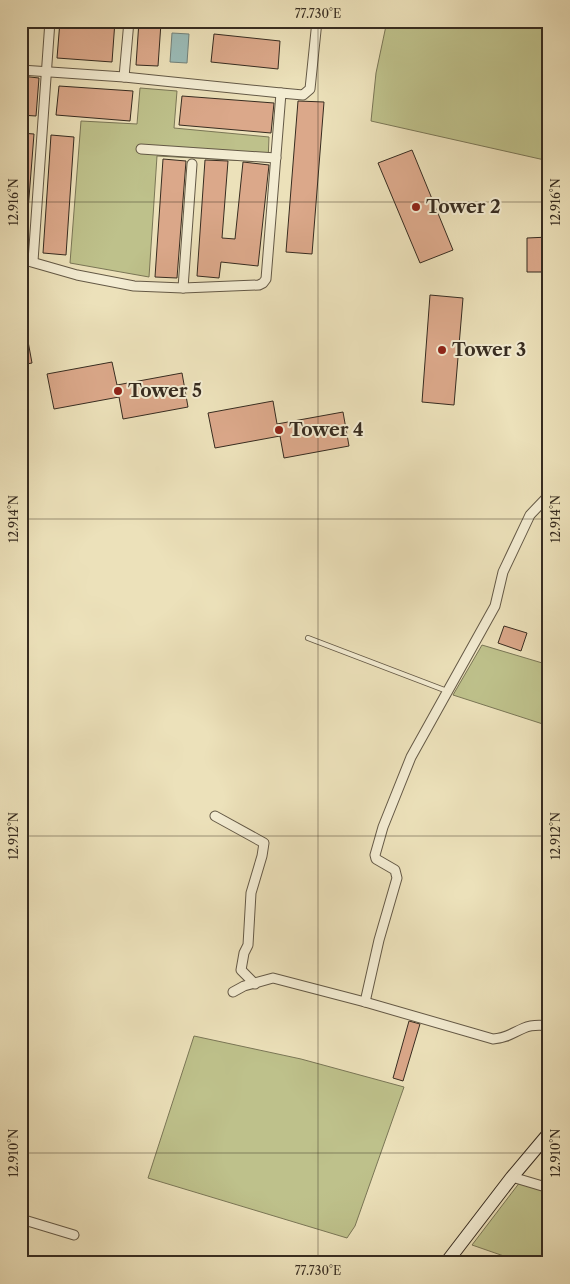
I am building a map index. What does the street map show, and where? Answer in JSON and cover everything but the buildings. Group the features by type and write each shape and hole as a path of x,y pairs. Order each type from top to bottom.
{"street":[{"path":"32,261 50,21"},
{"path":"124,77 129,21"},
{"path":"21,70 124,77 303,95 309,91 317,21"},
{"path":"21,258 77,275 134,286 183,288 259,285 263,283 266,279 280,94"},
{"path":"141,149 276,158"},
{"path":"183,288 192,164"},
{"path":"365,1002 378,940 397,878 396,870 376,859 375,855 383,827 411,757 495,606 503,572 530,515 549,495"},
{"path":"215,816 264,843 251,893 248,945 244,953 241,970 254,984"},
{"path":"233,992 244,986 273,978 493,1039 514,1034 526,1027 548,1023"},
{"path":"446,1263 512,1177 549,1133"},
{"path":"512,1177 549,1188"},
{"path":"21,1218 74,1236"}],"lane":[{"path":"308,638 447,692"}],"green space":[{"path":"177,21 231,21 230,27"},
{"path":"387,21 549,21 549,161 371,121 376,73"},
{"path":"140,88 177,91 174,128 269,137 268,162 157,156 149,277 70,263 81,121 137,124"},
{"path":"482,645 549,665 549,726 453,695"},
{"path":"194,1036 301,1059 404,1087 355,1226 347,1238 148,1178"},
{"path":"520,1182 549,1191 549,1263 524,1263 472,1245"}],"water":[{"path":"172,33 189,34 187,63 170,62"}],"place":[{"name":"Tower 2","path":"416,207"},
{"name":"Tower 3","path":"442,350"},
{"name":"Tower 5","path":"118,391"},
{"name":"Tower 4","path":"279,430"}]}
